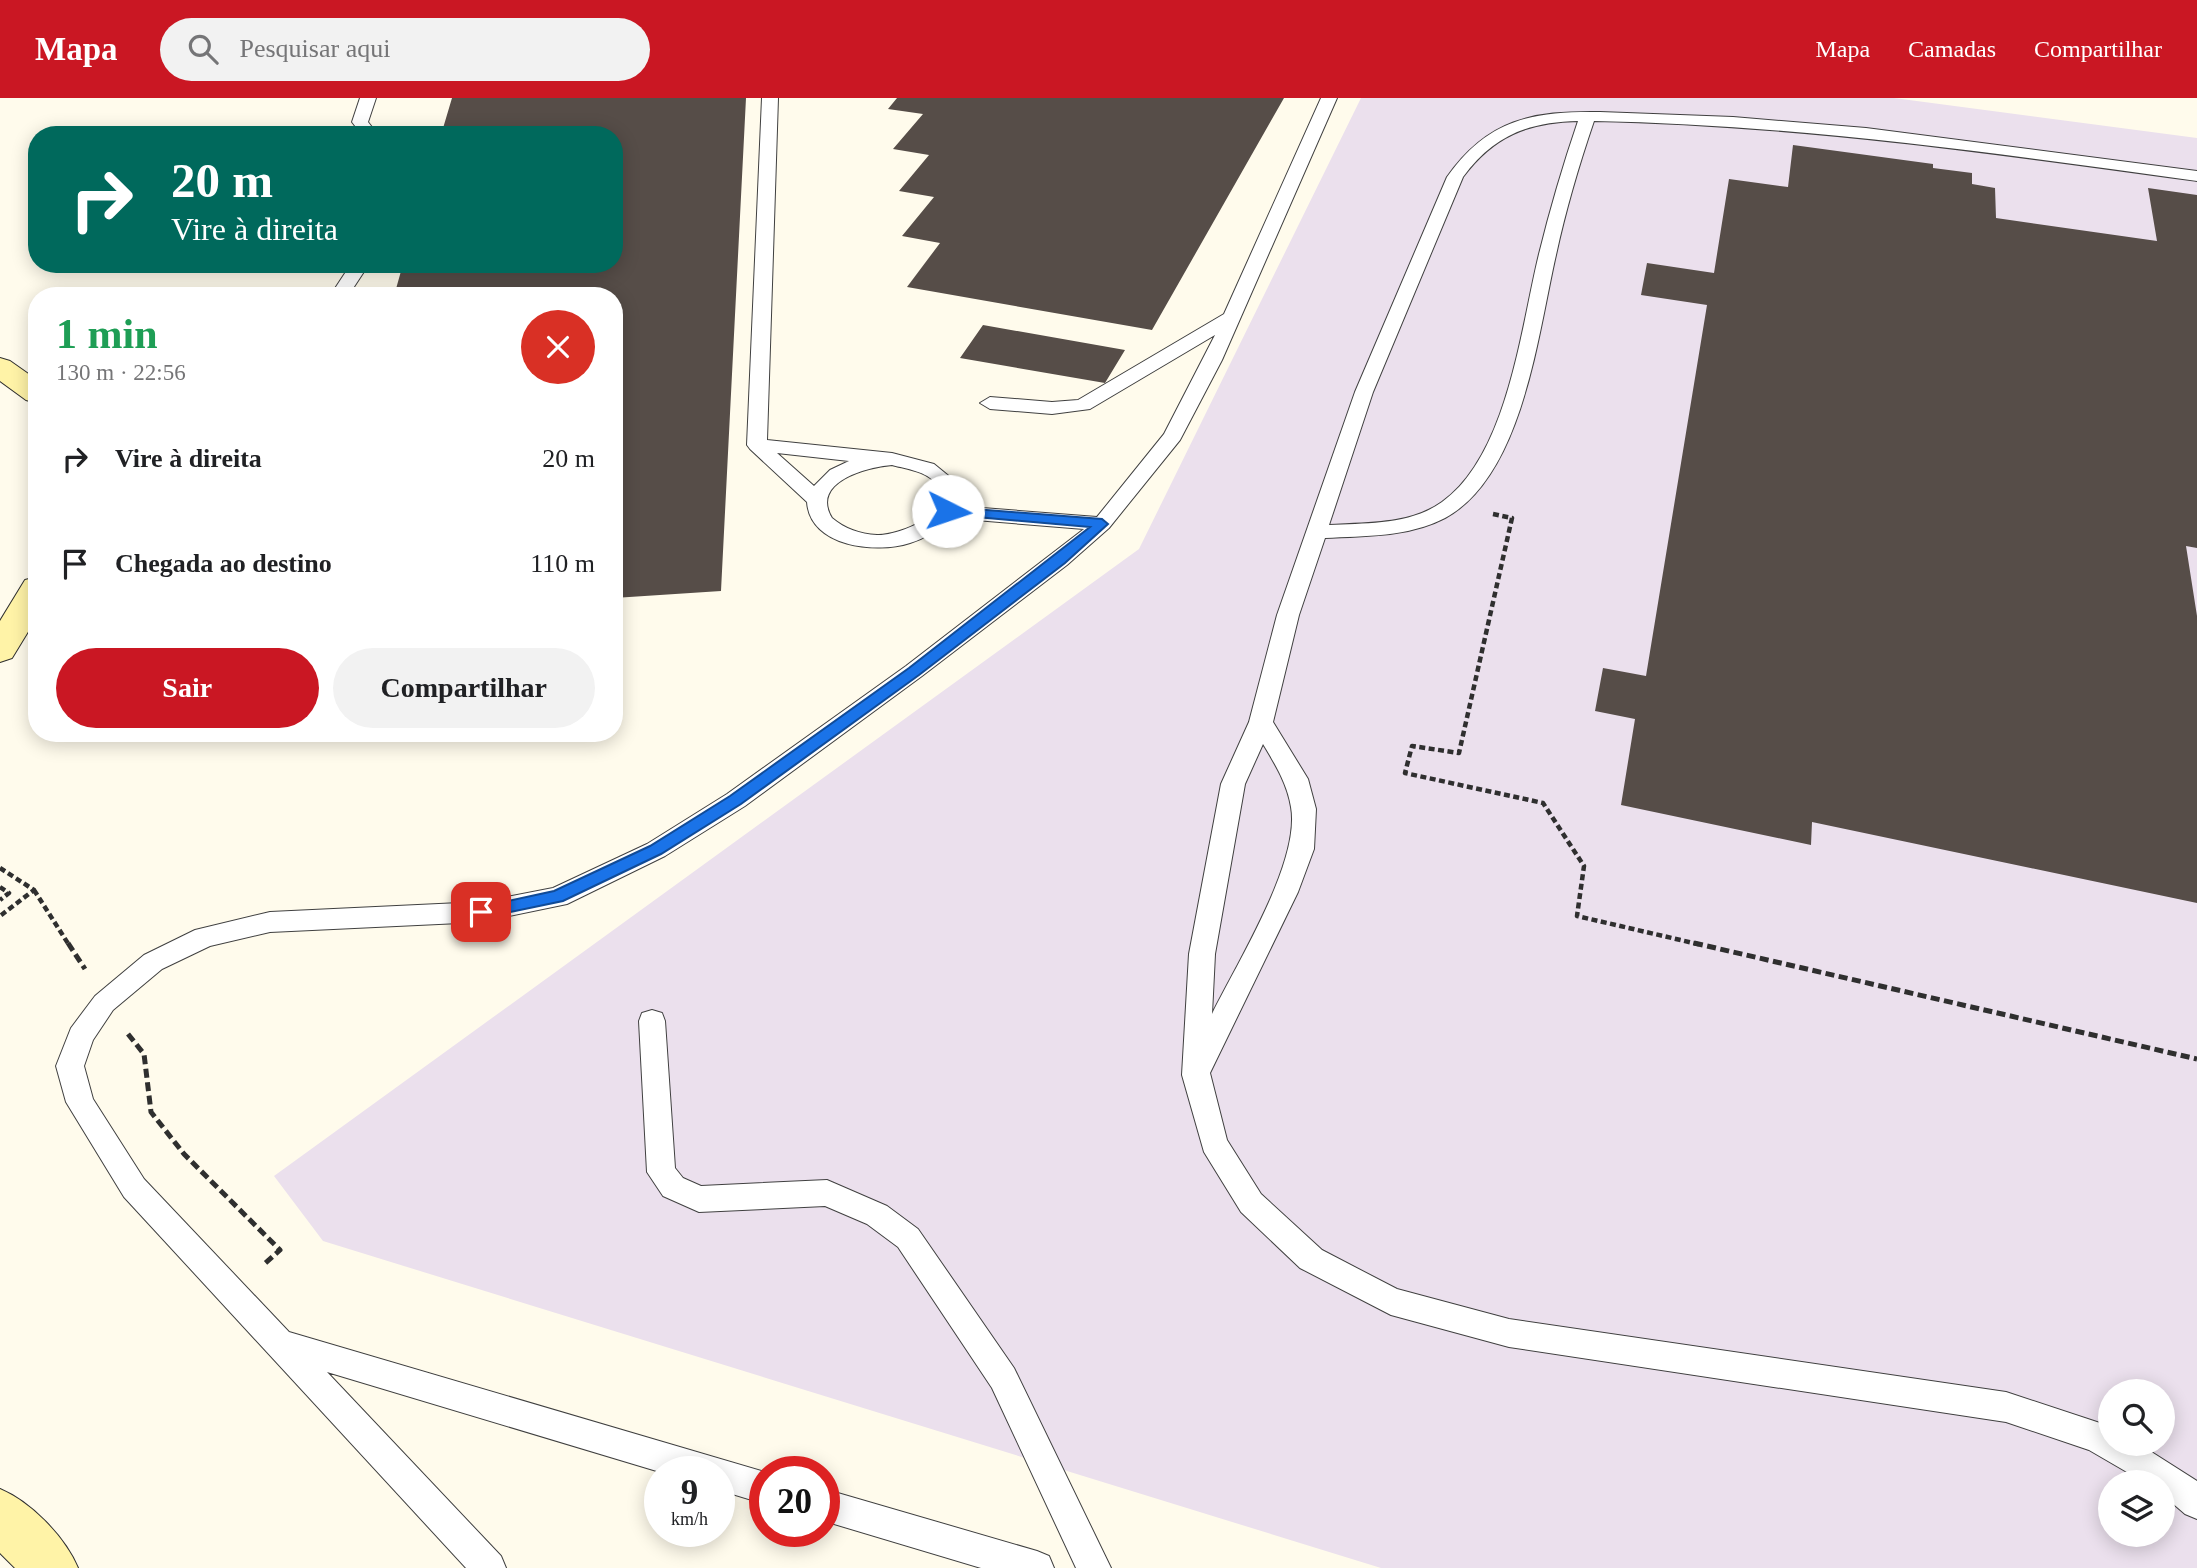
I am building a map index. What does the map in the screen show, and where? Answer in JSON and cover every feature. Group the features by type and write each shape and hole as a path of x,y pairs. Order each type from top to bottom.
{"main road":[{"path":"0,367 28,387"},
{"path":"0,650 28,604"},
{"path":"2,1514 51,1568"}],"lane":[{"path":"363,126 360,122 368,98"},
{"path":"770,98 757,445 816,499"},
{"path":"489,1568 134,1188 80,1102 71,1066 81,1036 104,1003 153,962 204,937 270,922 481,912 558,897 643,856 736,800 914,671 1060,560 1102,524 1173,436 1232,317 1329,98"},
{"path":"1317,532 1386,527 1417,520 1450,506 1480,475 1507,421 1565,180 1587,118"},
{"path":"2197,176 1842,131 1706,120 1534,120 1496,134 1470,156 1455,177 1364,392 1288,615 1261,722 1233,785 1202,954 1196,1075 1214,1143 1251,1203 1311,1259 1391,1301 1508,1333 2006,1407 2098,1437 2172,1481 2197,1503"},
{"path":"990,403 1052,408 1083,405 1232,317"},
{"path":"757,445 892,459 928,467 941,475 949,486 952,498 948,511 922,533 879,542 858,540 825,524 818,513 816,499 822,487 834,475 851,466 892,459"},
{"path":"948,511 1102,524"},
{"path":"1196,1075 1302,849 1304,810 1296,779 1261,722"},
{"path":"652,1021 661,1172 673,1187 699,1199 827,1193 877,1215 908,1238 1003,1378 1094,1568"},
{"path":"279,1344 657,1456"},
{"path":"840,1510 1037,1568"}],"path":[{"path":"1450,506 1512,518 1459,753 1412,746 1405,773 1543,803 1584,866 1577,916 2197,1059"},
{"path":"0,868 34,890 76,952 104,1003 144,1054 151,1112 184,1154 280,1250 232,1293"},
{"path":"0,887 9,893 0,900"},
{"path":"0,915 34,890"}],"shaded area":[{"path":"1361,98 1894,98 2197,138 2197,1568 1381,1568 323,1241 274,1176 1139,549"}],"building":[{"path":"452,98 746,98 721,591 623,597 623,287 397,287 400,273 623,273 623,126 444,126"},
{"path":"897,98 1284,98 1152,330 907,287 940,243 902,236 934,197 899,191 929,155 893,149 923,114 888,109"},
{"path":"1793,145 1933,164 1933,168 1972,173 1972,184 1995,188 1996,218 2157,241 2148,188 2197,195 2197,548 2186,546 2197,616 2197,903 1812,822 1811,845 1621,805 1635,719 1595,711 1603,668 1646,676 1707,305 1641,295 1647,263 1714,273 1729,179 1788,187"},
{"path":"983,325 1125,350 1105,383 960,358"}],"route":[{"path":"481,912 558,897 656,850 736,800 914,671 1060,560 1102,524 948,511"}]}
